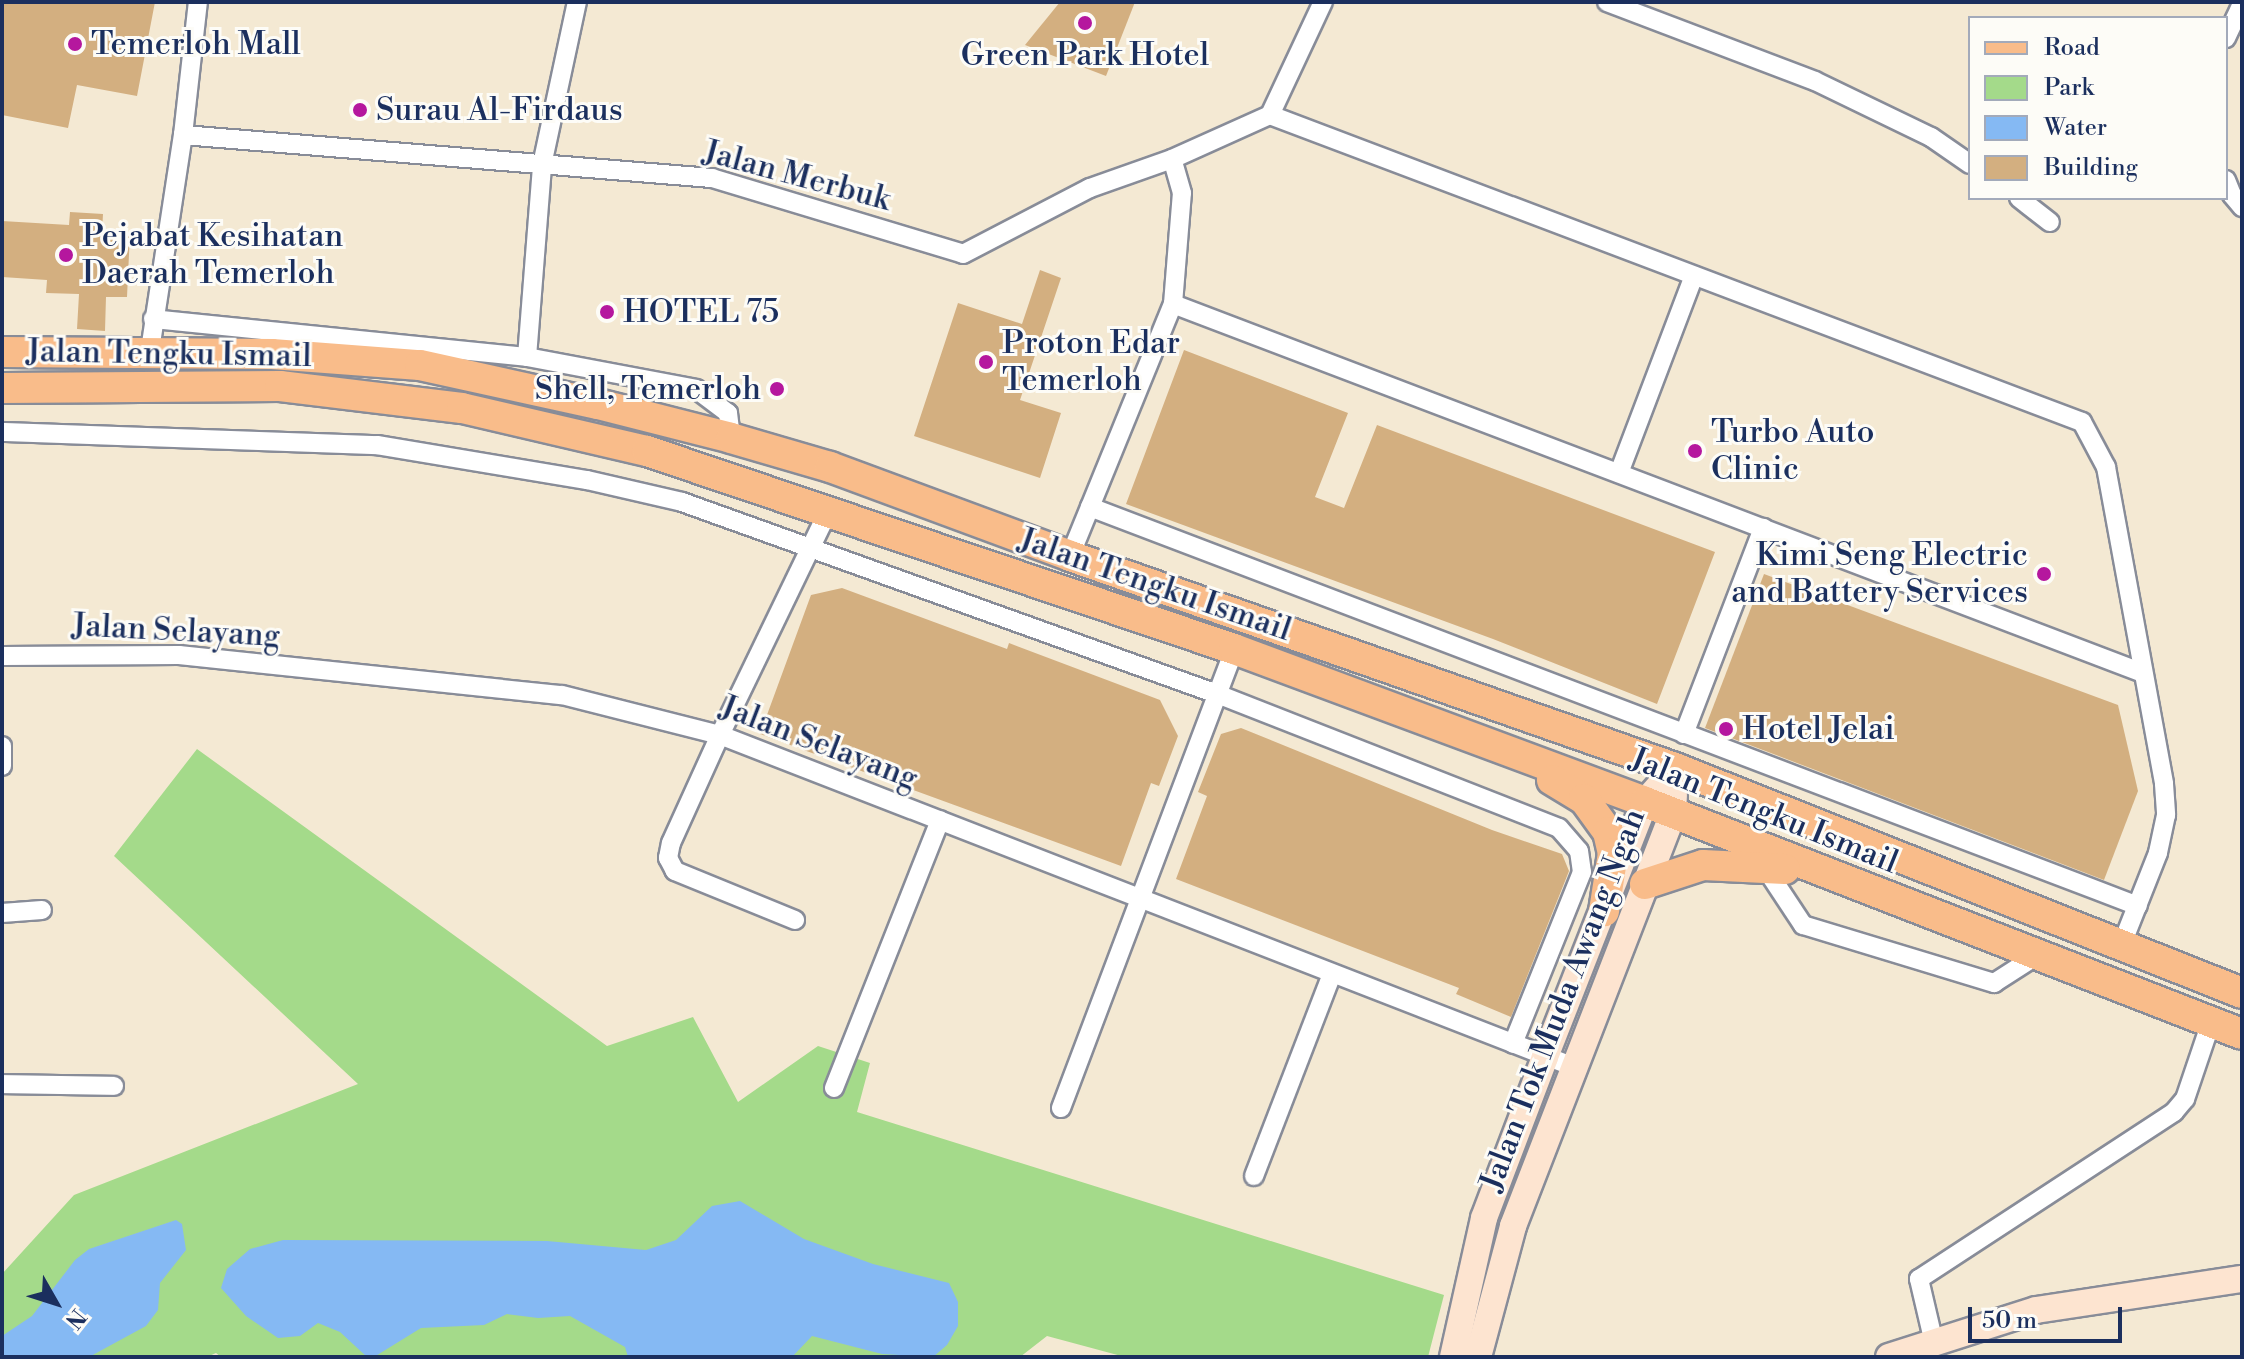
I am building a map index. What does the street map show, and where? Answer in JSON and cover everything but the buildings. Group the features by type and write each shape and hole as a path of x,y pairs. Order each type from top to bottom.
{"main road":[{"name":"Jalan Tengku Ismail","path":"2,352 150,350 272,354 420,365 731,438 830,467 1070,556 1675,768 2242,993"},
{"name":"Jalan Tengku Ismail","path":"2,388 280,386 462,408 647,451 1234,649 1497,746 2242,1034"},
{"path":"1408,713 1420,677"},
{"path":"1497,746 1584,799 1599,817 1608,832 1613,853 1604,911"},
{"name":"Jalan Tok Muda Awang Ngah","path":"1453,1357 1484,1218 1604,911 1659,808 1675,768"},
{"name":"Jalan Tok Muda Awang Ngah","path":"1478,1357 1513,1226 1645,884 1659,808"},
{"path":"1881,851 1877,869 1882,881 1943,920"},
{"path":"1645,884 1703,865 1764,866 1831,877"},
{"path":"1889,1357 2036,1310 2242,1279"}],"street":[{"path":"150,350 183,135 199,2"},
{"path":"527,357 542,165 577,2"},
{"path":"1070,556 1173,304 1182,193 1172,159 1270,115 1323,2"},
{"path":"1607,2 1815,81 1931,137 1968,163"},
{"path":"2228,34 2242,5"},
{"path":"1270,115 2082,422 2106,467 2164,784 2166,815 2158,853 2122,944"},
{"name":"Jalan Merbuk","path":"183,135 712,178 963,254 1090,188 1172,159"},
{"path":"2228,185 2242,207"},
{"path":"2022,200 2050,222"},
{"path":"1619,473 1694,276"},
{"path":"1173,304 2143,673"},
{"path":"153,319 527,357 696,389 728,413 731,438"},
{"path":"2,432 377,445 587,480 682,502 810,551 1217,694 1559,828 1579,851 1582,872 1513,1044"},
{"name":"Jalan Tengku Ismail","path":"1090,507 2138,906"},
{"path":"795,920 675,871 668,858 671,843 720,735 828,512"},
{"path":"1684,734 1763,528"},
{"path":"1061,1108 1234,649"},
{"name":"Jalan Selayang","path":"2,656 179,655 562,695 720,735 1574,1067"},
{"path":"2,746 2,766"},
{"path":"834,1088 940,820"},
{"path":"1764,866 1803,925 1994,983 2036,956"},
{"path":"2,913 42,910"},
{"path":"1254,1176 1332,974"},
{"path":"1934,1343 1919,1279 2174,1112 2185,1099 2211,1022"},
{"path":"2,1084 114,1086"}],"green space":[{"path":"197,749 607,1046 693,1017 738,1102 818,1046 870,1063 857,1112 1444,1295 1428,1357 1125,1357 1047,1336 1020,1357 221,1357 216,1353 207,1357 2,1357 2,1274 74,1195 358,1084 114,856"}],"water":[{"path":"740,1201 804,1239 873,1264 949,1283 958,1302 958,1326 947,1345 933,1357 882,1354 812,1336 792,1357 628,1357 625,1347 570,1316 538,1318 507,1314 484,1325 421,1328 374,1357 367,1357 340,1332 318,1323 300,1336 278,1338 246,1316 221,1288 227,1269 250,1249 283,1240 547,1241 646,1250 676,1240 712,1206"},
{"path":"176,1220 182,1224 186,1250 160,1283 158,1310 146,1326 89,1357 2,1357 2,1336 32,1316 75,1260 89,1249"}],"place":[{"name":"Green Park Hotel","path":"1085,23"},
{"name":"Temerloh Mall","path":"75,44"},
{"name":"Surau Al-Firdaus","path":"360,110"},
{"name":"Pejabat Kesihatan Daerah Temerloh","path":"66,255"},
{"name":"HOTEL 75","path":"607,312"},
{"name":"Proton Edar Temerloh","path":"986,362"},
{"name":"Shell, Temerloh","path":"777,389"},
{"name":"Turbo Auto Clinic","path":"1695,451"},
{"name":"Kimi Seng Electric and Battery Services","path":"2044,574"},
{"name":"Hotel Jelai","path":"1726,729"}]}
